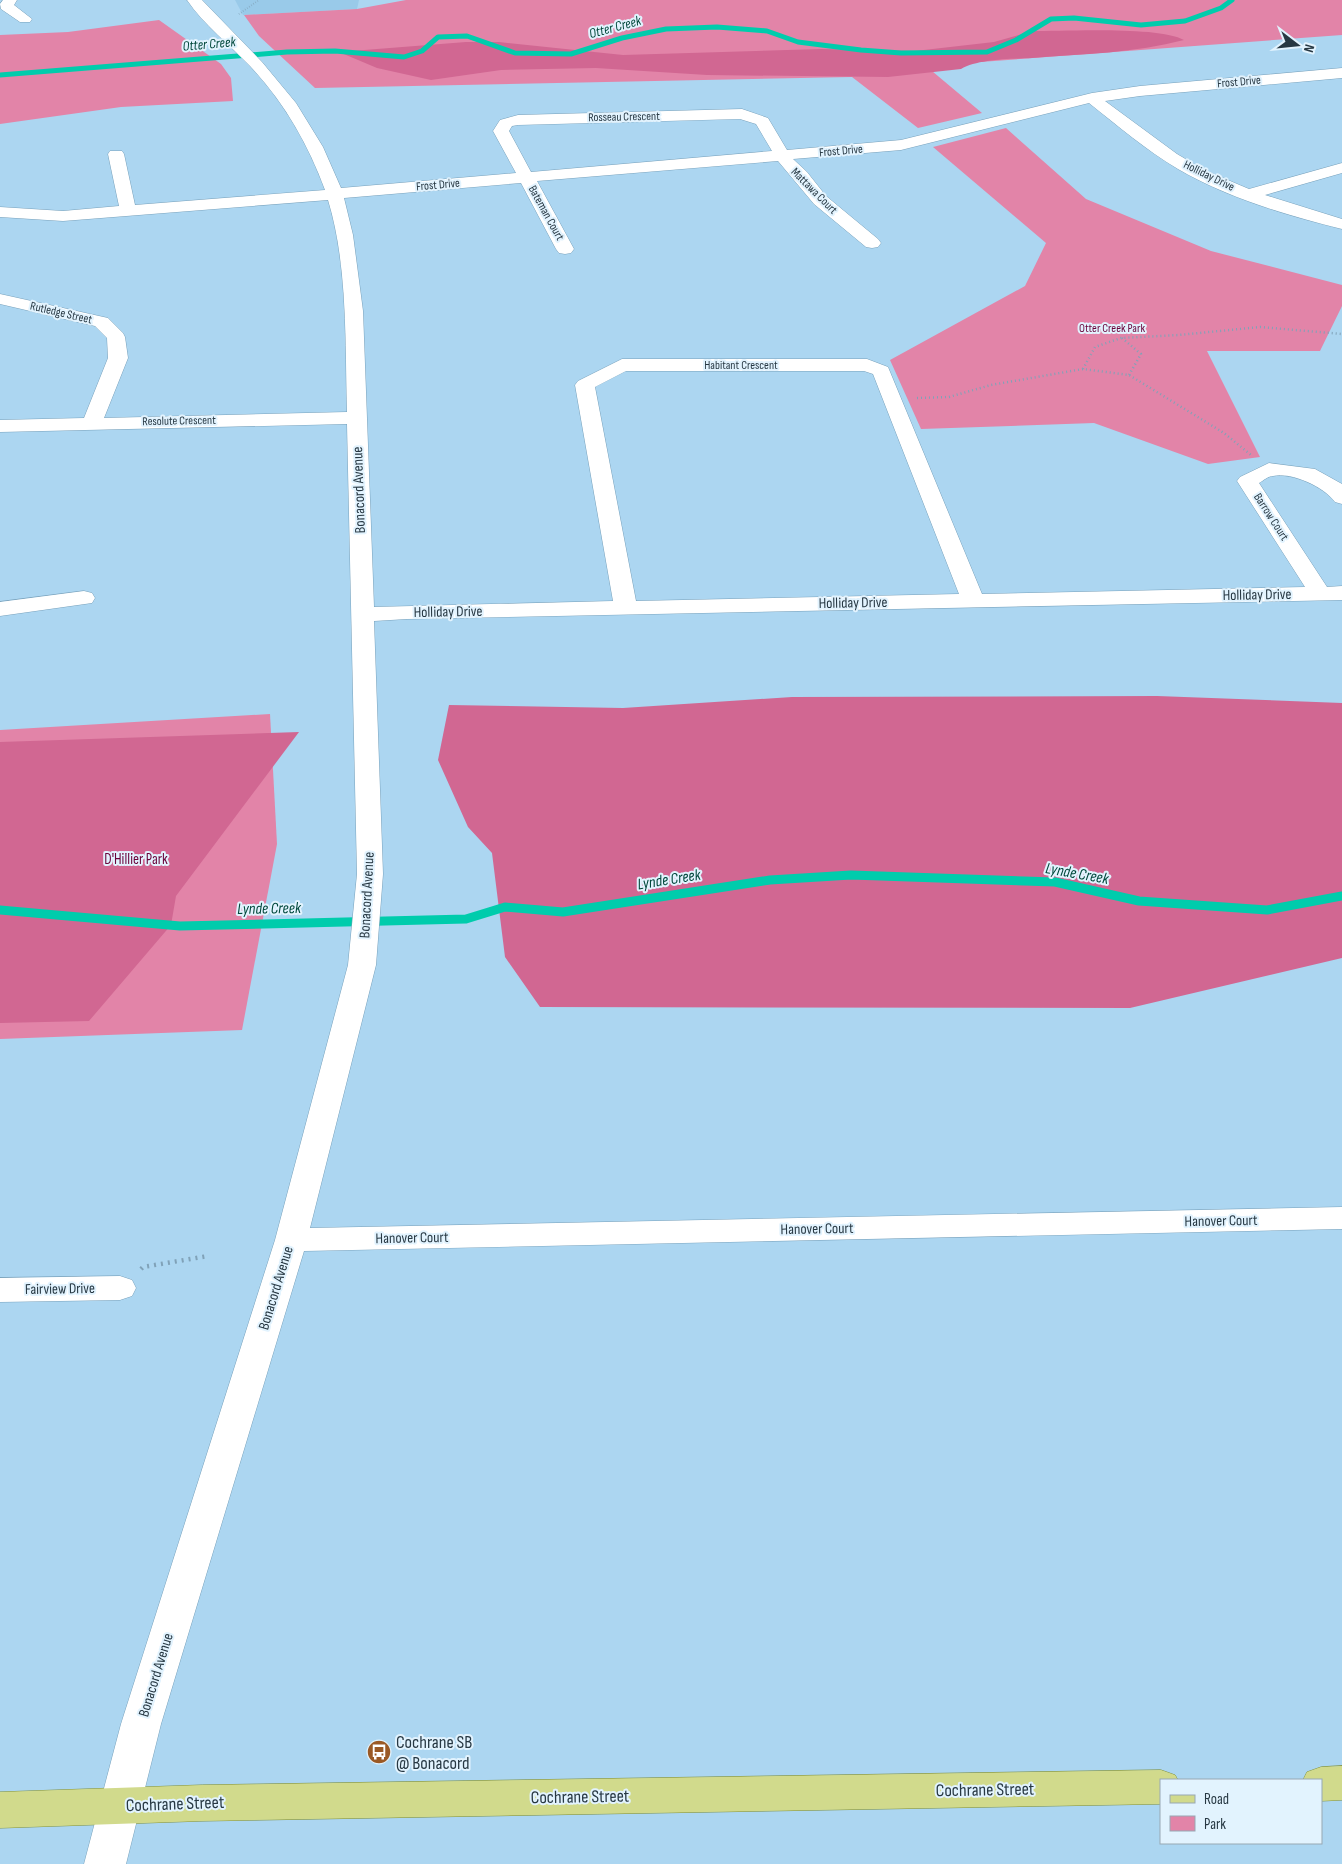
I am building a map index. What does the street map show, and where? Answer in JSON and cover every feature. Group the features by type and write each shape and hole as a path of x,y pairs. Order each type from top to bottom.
{"main road":[{"path":"1322,1784 1342,1783"},
{"name":"Cochrane Street","path":"0,1810 120,1806 1160,1787"}],"street":[{"path":"10,0 6,6 25,19"},
{"name":"Bonacord Avenue","path":"105,1864 140,1724 291,1240 362,965 370,874 354,311 343,224 335,194 312,144 291,106 260,68 194,0"},
{"name":"Frost Drive","path":"335,194 901,145 1092,98 1140,91 1342,73"},
{"name":"Holliday Drive","path":"1092,98 1160,149 1197,173 1294,212 1342,224"},
{"name":"Rosseau Crescent","path":"526,177 501,131 506,123 518,120 742,114 762,121 782,156"},
{"path":"116,154 128,211"},
{"name":"Mattawa Court","path":"782,156 820,200 872,243"},
{"path":"1248,195 1342,168"},
{"name":"Bateman Court","path":"526,177 565,249"},
{"path":"0,212 62,216 335,194"},
{"name":"Rutledge Street","path":"0,299 100,322 116,337 118,358 92,423"},
{"name":"Habitant Crescent","path":"626,608 586,384 622,364 867,365 881,371 891,400 973,600"},
{"name":"Resolute Crescent","path":"0,426 357,418"},
{"path":"1269,469 1308,473 1338,491 1342,498"},
{"name":"Barrow Court","path":"1269,469 1247,480 1320,593"},
{"name":"Holliday Drive","path":"363,615 407,612 1342,593"},
{"path":"0,609 84,598"},
{"name":"Hanover Court","path":"291,1240 1342,1218"},
{"name":"Fairview Drive","path":"0,1290 120,1288"}],"path":[{"path":"239,14 259,0"},
{"path":"1083,369 1095,347 1121,338 1179,335 1260,327 1342,334"},
{"path":"1121,338 1141,354 1129,375"},
{"path":"891,400 949,397 991,385 1083,369 1129,375 1224,433 1269,469"},
{"path":"120,1288 143,1267 208,1256"}],"shaded area":[{"path":"235,0 359,0 357,9 243,15"}],"green space":[{"path":"406,0 1342,0 1342,35 926,66 982,113 918,128 852,77 315,88 259,36 244,15 357,9"},
{"path":"159,20 221,64 231,78 233,101 121,107 0,124 0,35 68,32"},
{"path":"1033,31 1134,31 1172,36 1184,40 1147,48 995,60 976,63 961,69 888,77 707,75 596,68 501,70 431,80 377,68 339,52 466,42 499,42 623,55 821,49 915,51 994,42"},
{"name":"Otter Creek Park","path":"1006,128 1086,199 1211,251 1342,285 1342,306 1320,351 1207,351 1260,457 1208,464 1094,423 921,429 890,360 1025,286 1046,243 933,147"},
{"path":"1157,696 1342,703 1342,958 1130,1008 540,1007 505,957 492,853 468,827 438,760 449,705 623,708 792,697"},
{"name":"D'Hillier Park","path":"270,714 277,844 242,1030 0,1039 0,730"},
{"name":"D'Hillier Park","path":"299,732 176,896 171,925 89,1021 0,1023 0,742"}],"waterway":[{"name":"Otter Creek","path":"0,75 287,52 335,51 404,57 422,51 438,37 467,36 515,53 571,54 622,38 666,29 717,27 767,31 798,42 861,50 901,53 987,52 1016,40 1051,19 1074,18 1141,25 1185,21 1221,8 1232,0"},
{"name":"Lynde Creek","path":"0,910 180,926 466,919 505,907 563,912 770,880 851,875 1055,882 1139,901 1267,910 1342,896"}],"place":[{"name":"Cochrane SB @ Bonacord","path":"379,1752"}]}
